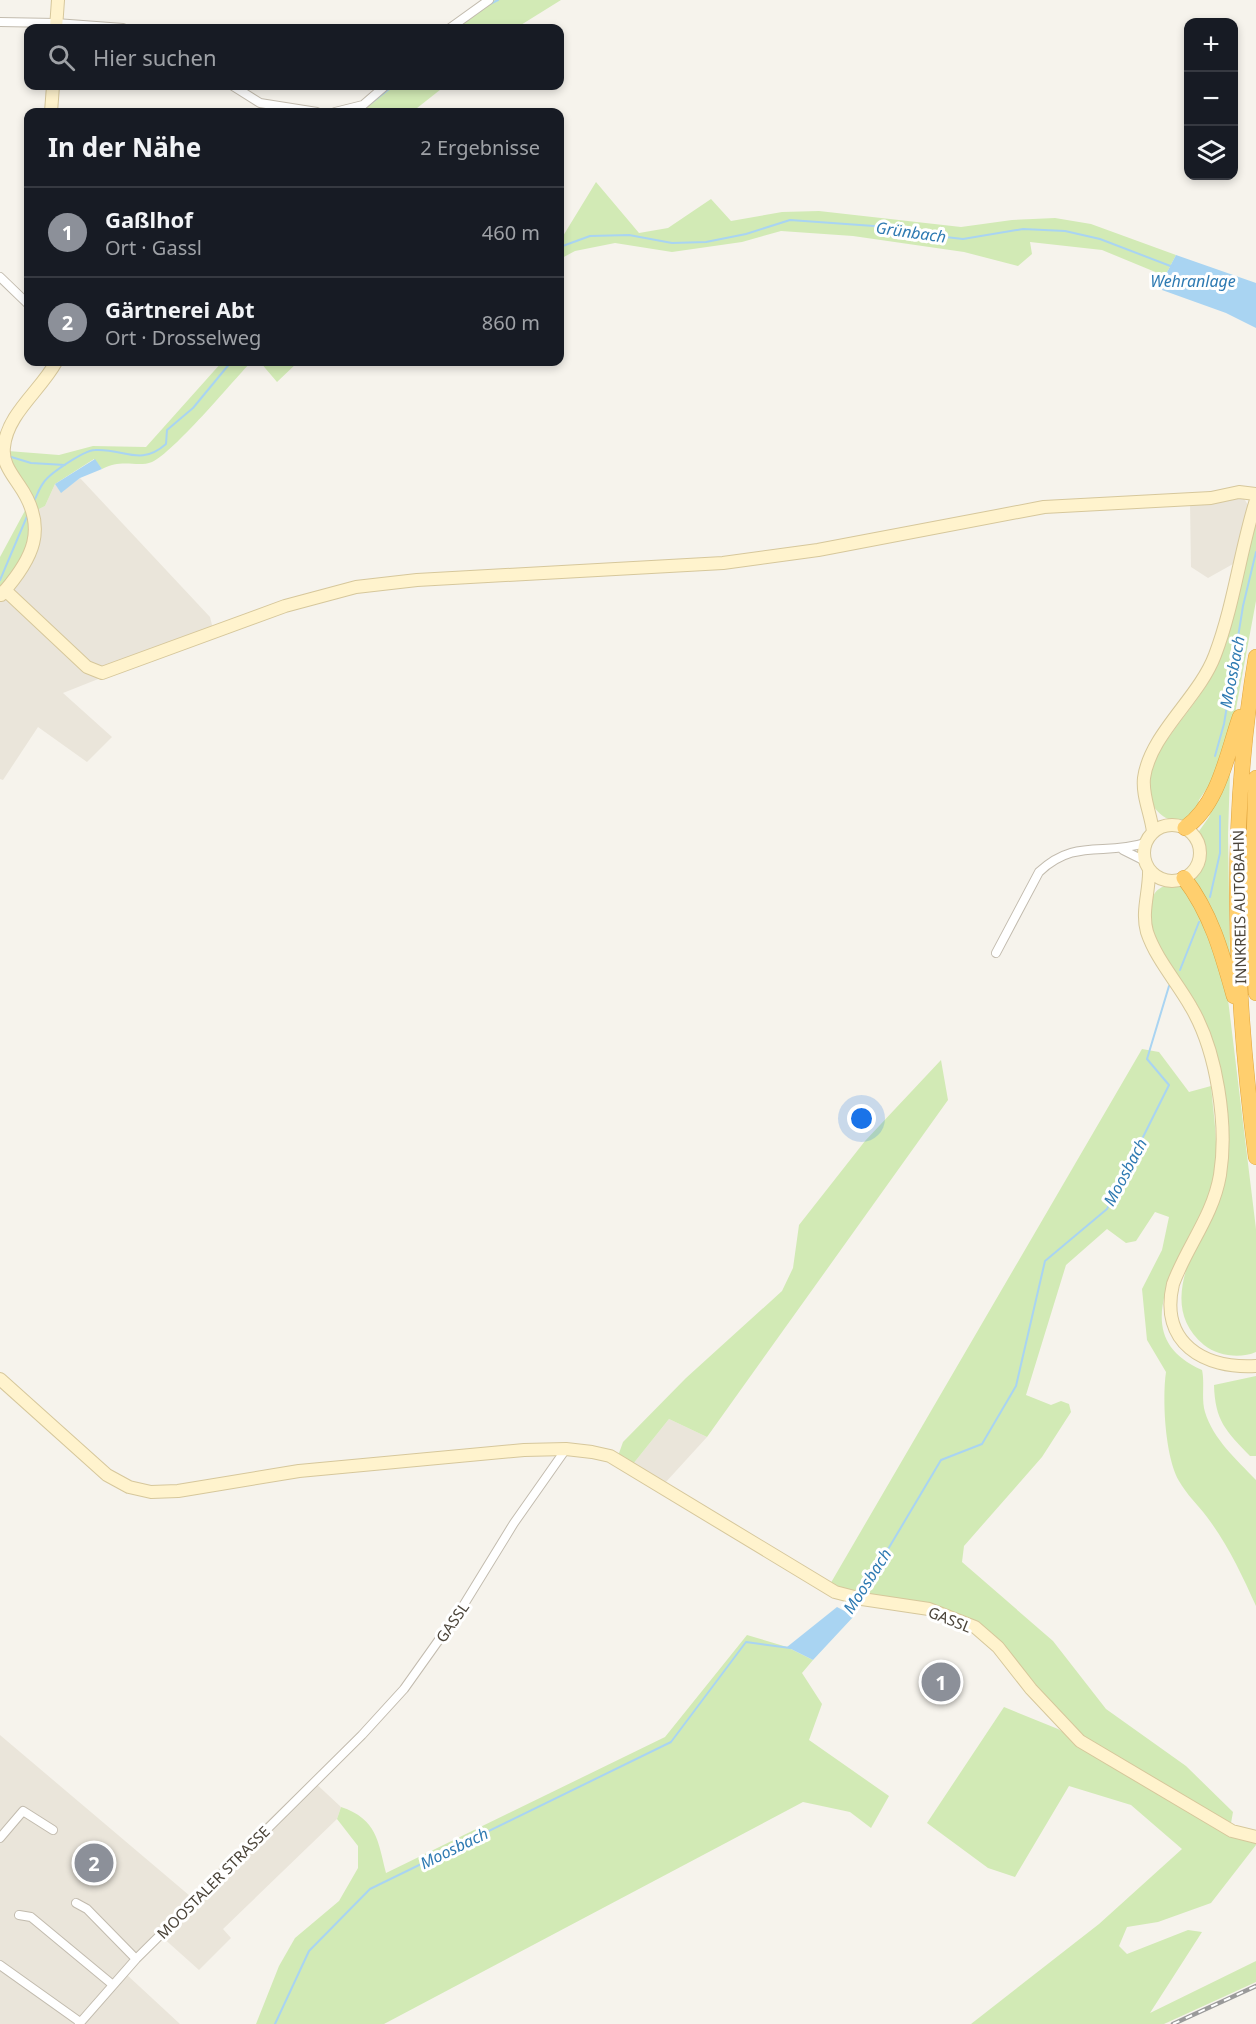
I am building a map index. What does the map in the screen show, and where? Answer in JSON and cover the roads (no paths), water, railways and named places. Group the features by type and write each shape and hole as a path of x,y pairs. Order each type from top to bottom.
{"highway":[{"name":"INNKREIS AUTOBAHN","path":"1256,657 1240,775 1236,908 1242,1025 1256,1157"},
{"path":"1185,828 1199,815 1221,776 1251,689"},
{"name":"INNKREIS AUTOBAHN","path":"1256,778 1252,906 1256,993"},
{"path":"1184,878 1196,894 1219,941 1242,1025"}],"street":[{"path":"56,24 58,0"},
{"path":"456,24 489,0"},
{"path":"0,22 28,24"},
{"path":"51,108 53,90"},
{"path":"239,90 260,103 292,108"},
{"path":"351,108 363,105 380,90"},
{"path":"0,277 24,300"},
{"path":"53,366 14,419 5,438 4,455 31,501 35,518 31,552 22,569 3,593 87,667 102,673 285,606 356,587 417,580 723,563 818,550 1044,507 1211,498 1239,492 1256,494"},
{"path":"1153,832 1144,787 1149,761 1161,740 1197,690 1215,657 1256,500"},
{"path":"1147,894 1163,879 1184,878 1196,868 1200,852 1195,837 1185,828 1168,825 1150,811"},
{"path":"996,953 1039,872 1047,864 1058,857 1080,849 1123,850 1145,843 1153,832 1168,825"},
{"path":"1145,843 1147,894 1144,920 1147,933 1192,1008 1208,1042 1216,1077 1221,1128 1221,1161 1217,1187 1207,1218 1173,1284 1172,1317 1179,1336 1194,1353 1214,1363 1256,1366"},
{"path":"1123,850 1147,865 1163,879"},
{"path":"1237,1364 1256,1358"},
{"path":"0,1379 107,1475 129,1487 152,1492 178,1491 299,1471 566,1449"},
{"name":"GASSL","path":"316,1779 404,1689 463,1606 513,1522 566,1449 610,1456 834,1592 859,1599 929,1609 975,1627 998,1647 1031,1689 1080,1741 1232,1831 1256,1837"},
{"name":"MOOSTALER STRASSE","path":"79,2023 136,1959 316,1779"},
{"path":"0,1838 23,1811 53,1830"},
{"path":"75,1903 87,1909 136,1959"},
{"path":"19,1915 30,1917 113,1985"},
{"path":"0,1965 79,2023"}],"water":[{"name":"Wehranlage","path":"1176,255 1256,283 1256,328 1226,313 1162,290 1165,276"},
{"path":"95,459 102,469 80,478 61,493 55,484"},
{"path":"837,1607 854,1616 813,1660 787,1647"}],"waterway":[{"path":"490,4 498,0"},
{"path":"370,104 388,90"},
{"name":"Grünbach","path":"564,246 590,236 629,235 672,243 706,242 746,234 790,220 902,228 928,235 963,239 1023,229 1065,231 1100,239 1173,267"},
{"name":"Grünbach","path":"33,503 41,487 53,473 90,451 105,450 132,455 157,451 166,444 167,430 193,408 228,366"},
{"path":"8,456 31,463 65,465"},
{"name":"Grünbach","path":"0,580 28,514"},
{"name":"Moosbach","path":"1215,756 1224,724 1243,606 1256,552"},
{"name":"Moosbach","path":"1210,897 1220,853 1220,816"},
{"name":"Moosbach","path":"1180,970 1199,922"},
{"name":"Moosbach","path":"862,1593 941,1460 982,1444 1016,1386 1045,1261 1107,1209 1169,1085 1147,1059 1169,986"},
{"name":"Moosbach","path":"846,1615 856,1603"},
{"name":"Moosbach","path":"275,2024 309,1951 370,1889 671,1742 746,1642 790,1648"}],"railway":[{"path":"1173,2024 1256,1986"}],"place":[{"name":"Gaßlhof","path":"941,1682"},
{"name":"Gärtnerei Abt","path":"94,1863"}]}
